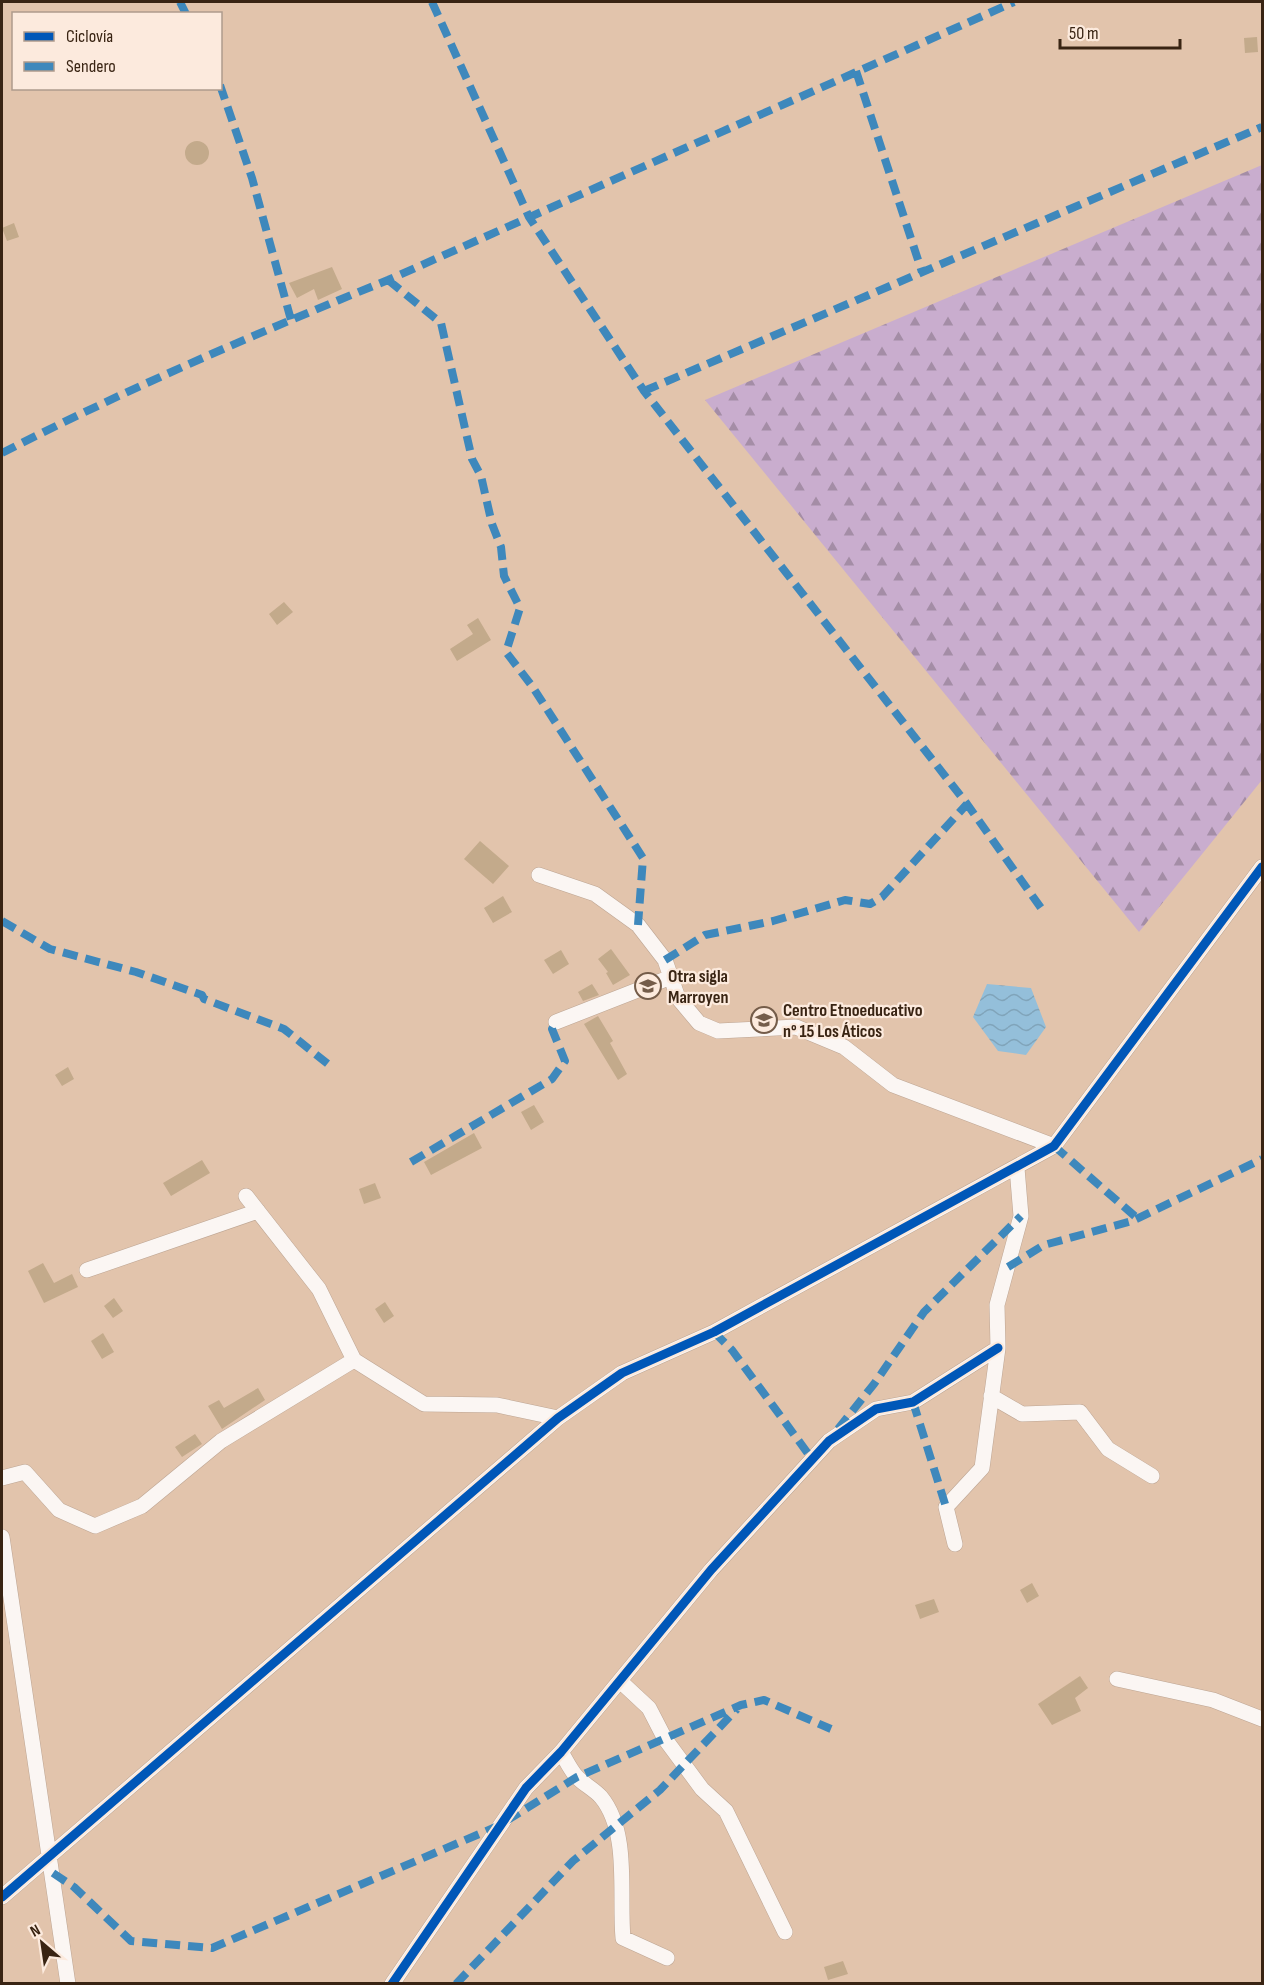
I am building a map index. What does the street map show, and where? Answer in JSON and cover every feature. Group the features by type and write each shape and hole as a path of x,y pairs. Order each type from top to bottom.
{"street":[{"path":"2,1897 558,1418 622,1373 714,1332 1054,1146 1263,867"},
{"path":"538,875 595,894 638,925 665,960 678,998 699,1023 718,1031 796,1026 844,1047 893,1085 1054,1146"},
{"path":"556,1022 671,977"},
{"path":"955,1544 946,1507 982,1468 998,1348 997,1305 1022,1216 1017,1168"},
{"path":"246,1196 319,1288 354,1360 424,1404 497,1405 558,1418"},
{"path":"87,1270 258,1211"},
{"path":"392,1983 526,1788 561,1752 711,1570 829,1441 876,1409 913,1402 998,1348"},
{"path":"2,1478 25,1472 59,1510 95,1526 142,1506 221,1441 354,1360"},
{"path":"991,1396 1022,1414 1080,1412 1108,1449 1152,1476"},
{"path":"2,1537 68,1983"},
{"path":"1116,1679 1213,1700 1263,1719"},
{"path":"620,1681 649,1708 665,1739 702,1789 726,1811 785,1932"},
{"path":"561,1752 577,1777 602,1797 616,1828 623,1864 620,1904 624,1938 667,1958"}],"green space":[{"path":"1262,165 1262,780 1139,932 705,400"}],"water":[{"path":"987,984 1031,988 1046,1027 1026,1055 998,1051 973,1017"}],"building":[{"path":"1257,37 1258,52 1245,53 1244,38"},
{"path":"197,141 206,144 209,153 206,162 197,165 188,162 185,153 188,144"},
{"path":"14,223 19,237 7,241 2,228"},
{"path":"332,267 342,289 318,300 314,289 297,298 289,283"},
{"path":"284,602 293,612 277,625 269,614"},
{"path":"478,618 491,640 457,661 450,649 473,634 467,625"},
{"path":"480,841 509,866 493,884 464,859"},
{"path":"503,896 512,912 493,923 484,908"},
{"path":"611,949 630,975 613,985 606,973 608,972 598,959"},
{"path":"561,950 569,964 553,974 544,960"},
{"path":"592,984 599,995 583,1001 578,992"},
{"path":"598,1016 613,1041 610,1043 627,1074 618,1080 584,1024"},
{"path":"68,1067 74,1079 62,1086 55,1075"},
{"path":"534,1105 544,1122 531,1130 521,1112"},
{"path":"474,1133 482,1148 431,1175 424,1162"},
{"path":"202,1160 210,1173 171,1196 163,1183"},
{"path":"375,1183 381,1198 364,1204 359,1189"},
{"path":"43,1263 54,1283 72,1274 78,1287 44,1303 28,1271"},
{"path":"114,1298 123,1311 113,1318 104,1306"},
{"path":"385,1302 394,1316 384,1323 375,1309"},
{"path":"103,1333 114,1352 102,1359 91,1341"},
{"path":"258,1388 265,1400 222,1429 208,1406 219,1400 224,1408"},
{"path":"195,1434 202,1444 182,1457 175,1447"},
{"path":"1032,1583 1039,1596 1027,1603 1020,1590"},
{"path":"934,1599 939,1612 920,1619 915,1605"},
{"path":"1080,1676 1088,1688 1075,1698 1081,1711 1052,1725 1038,1704"},
{"path":"843,1961 848,1974 828,1980 824,1967"}],"marked path":[{"path":"180,2 185,12"},
{"path":"432,2 529,217 644,391 967,804 1041,908"},
{"path":"2,453 193,362 388,280 1014,2"},
{"path":"856,71 922,272"},
{"path":"222,90 252,178 291,320"},
{"path":"644,391 1262,127"},
{"path":"388,280 441,323 472,459 481,476 492,524 501,547 504,576 520,608 506,652 532,686 643,858 638,925"},
{"path":"665,960 705,935 773,921 845,900 870,904 882,897 967,804"},
{"path":"2,921 50,949 136,972 202,995 204,999 284,1029 328,1064"},
{"path":"411,1162 552,1079 565,1061 552,1029 556,1022"},
{"path":"1054,1146 1137,1218"},
{"path":"1008,1267 1044,1245 1132,1221 1262,1159"},
{"path":"838,1429 874,1384 924,1312 1021,1216"},
{"path":"714,1332 732,1350 812,1459"},
{"path":"913,1402 946,1507"},
{"path":"53,1873 74,1887 131,1941 212,1948 498,1826 577,1777 741,1705 764,1700 831,1729"},
{"path":"456,1984 573,1861 660,1790 737,1709"}],"cycle path":[{"path":"2,1897 558,1418 622,1373 714,1332 1054,1146 1262,867"},
{"path":"392,1984 526,1788 561,1752 711,1570 829,1441 876,1409 913,1402 998,1348"}],"place":[{"name":"Otra sigla Marroyen","path":"648,986"},
{"name":"Centro Etnoeducativo n° 15 Los Áticos","path":"764,1020"}]}
